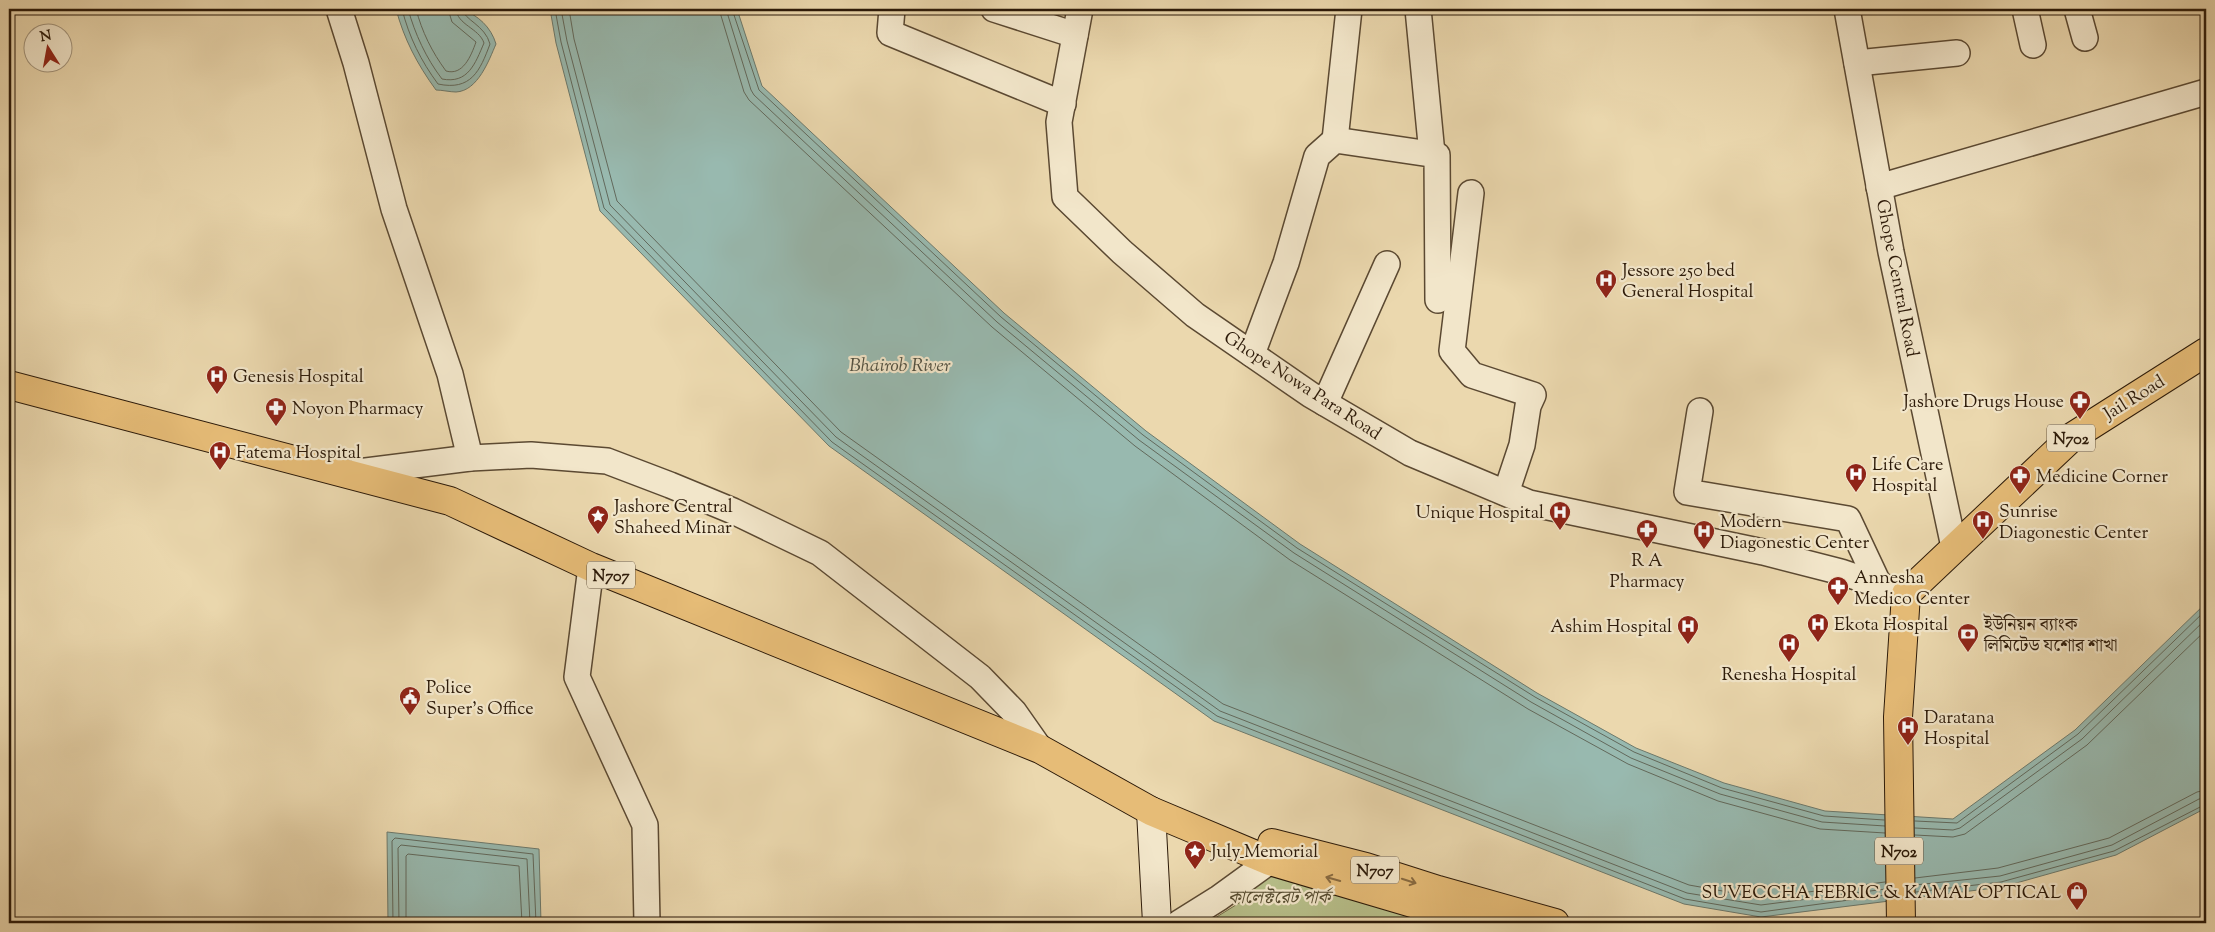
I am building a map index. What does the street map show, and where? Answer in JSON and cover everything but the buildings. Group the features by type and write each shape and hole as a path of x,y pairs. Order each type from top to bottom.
{"highway":[{"name":"Jail Road","path":"1954,547 2072,437 2206,352"},
{"name":"N707","path":"9,385 450,501 591,567 1040,749 1151,811 1270,861 1480,923"},
{"name":"N702","path":"1901,923 1898,717 1906,594 1954,547"},
{"name":"N707","path":"1192,828 1278,844 1366,867 1438,890 1555,923"}],"street":[{"path":"339,9 356,63 394,209 450,374 470,458"},
{"path":"892,9 890,33 1062,104"},
{"path":"994,9 1075,35"},
{"name":"Ghope Nowa Para Road","path":"1080,9 1059,122 1065,197 1122,252 1196,315 1325,403 1410,453 1506,494 1529,503 1762,552 1841,572 1906,594"},
{"path":"1252,354 1286,263 1317,156 1335,140 1348,9"},
{"path":"1418,9 1432,154"},
{"name":"Ghope Central Road","path":"1847,9 1891,252 1954,547"},
{"path":"2025,9 2033,45"},
{"path":"2078,9 2085,38"},
{"path":"1857,63 1957,53"},
{"path":"1879,187 2206,92"},
{"path":"1335,140 1437,155 1438,300"},
{"path":"1471,193 1452,351 1472,375 1533,395 1528,406 1522,445 1506,494"},
{"path":"1325,403 1387,264"},
{"path":"1700,411 1687,492 1848,519 1879,585"},
{"path":"350,474 470,458 531,455 607,461 733,511 820,553 980,677 1014,712 1040,749"},
{"path":"591,567 577,677 645,825 646,923"},
{"path":"1151,811 1157,923"},
{"path":"1179,923 1220,898 1270,861"}],"green space":[{"name":"কালেক্টরেট পার্ক","path":"1272,867 1444,923 1207,923 1247,898 1255,883"}],"water":[{"path":"396,9 461,9 483,22 491,32 496,44 482,74 471,86 464,90 456,92 436,90 412,51"},
{"name":"Bhairob River","path":"550,9 737,9 762,86 1004,313 1146,431 1300,544 1537,693 1636,748 1724,783 1825,811 1953,819 2075,730 2206,603 2206,808 2116,855 2002,887 1761,917 1684,904 1214,721 829,446 600,211 556,43"},
{"path":"387,832 539,849 541,923 388,923"}],"place":[{"name":"Jessore 250 bed General Hospital","path":"1606,299"},
{"name":"Genesis Hospital","path":"217,395"},
{"name":"Jashore Drugs House","path":"2080,420"},
{"name":"Noyon Pharmacy","path":"276,427"},
{"name":"Fatema Hospital","path":"220,471"},
{"name":"Life Care Hospital","path":"1856,493"},
{"name":"Medicine Corner","path":"2020,495"},
{"name":"Unique Hospital","path":"1560,531"},
{"name":"Jashore Central Shaheed Minar","path":"598,535"},
{"name":"Sunrise Diagonestic Center","path":"1983,540"},
{"name":"R A Pharmacy","path":"1647,549"},
{"name":"Modern Diagonestic Center","path":"1704,550"},
{"name":"Annesha Medico Center","path":"1838,606"},
{"name":"Ekota Hospital","path":"1818,643"},
{"name":"Ashim Hospital","path":"1688,645"},
{"name":"ইউনিয়ন ব্যাংক লিমিটেড যশোর শাখা","path":"1968,653"},
{"name":"Renesha Hospital","path":"1789,663"},
{"name":"Police Super's Office","path":"410,716"},
{"name":"Daratana Hospital","path":"1908,746"},
{"name":"July_Memorial","path":"1195,870"},
{"name":"SUVECCHA FEBRIC & KAMAL OPTICAL","path":"2077,911"}]}
